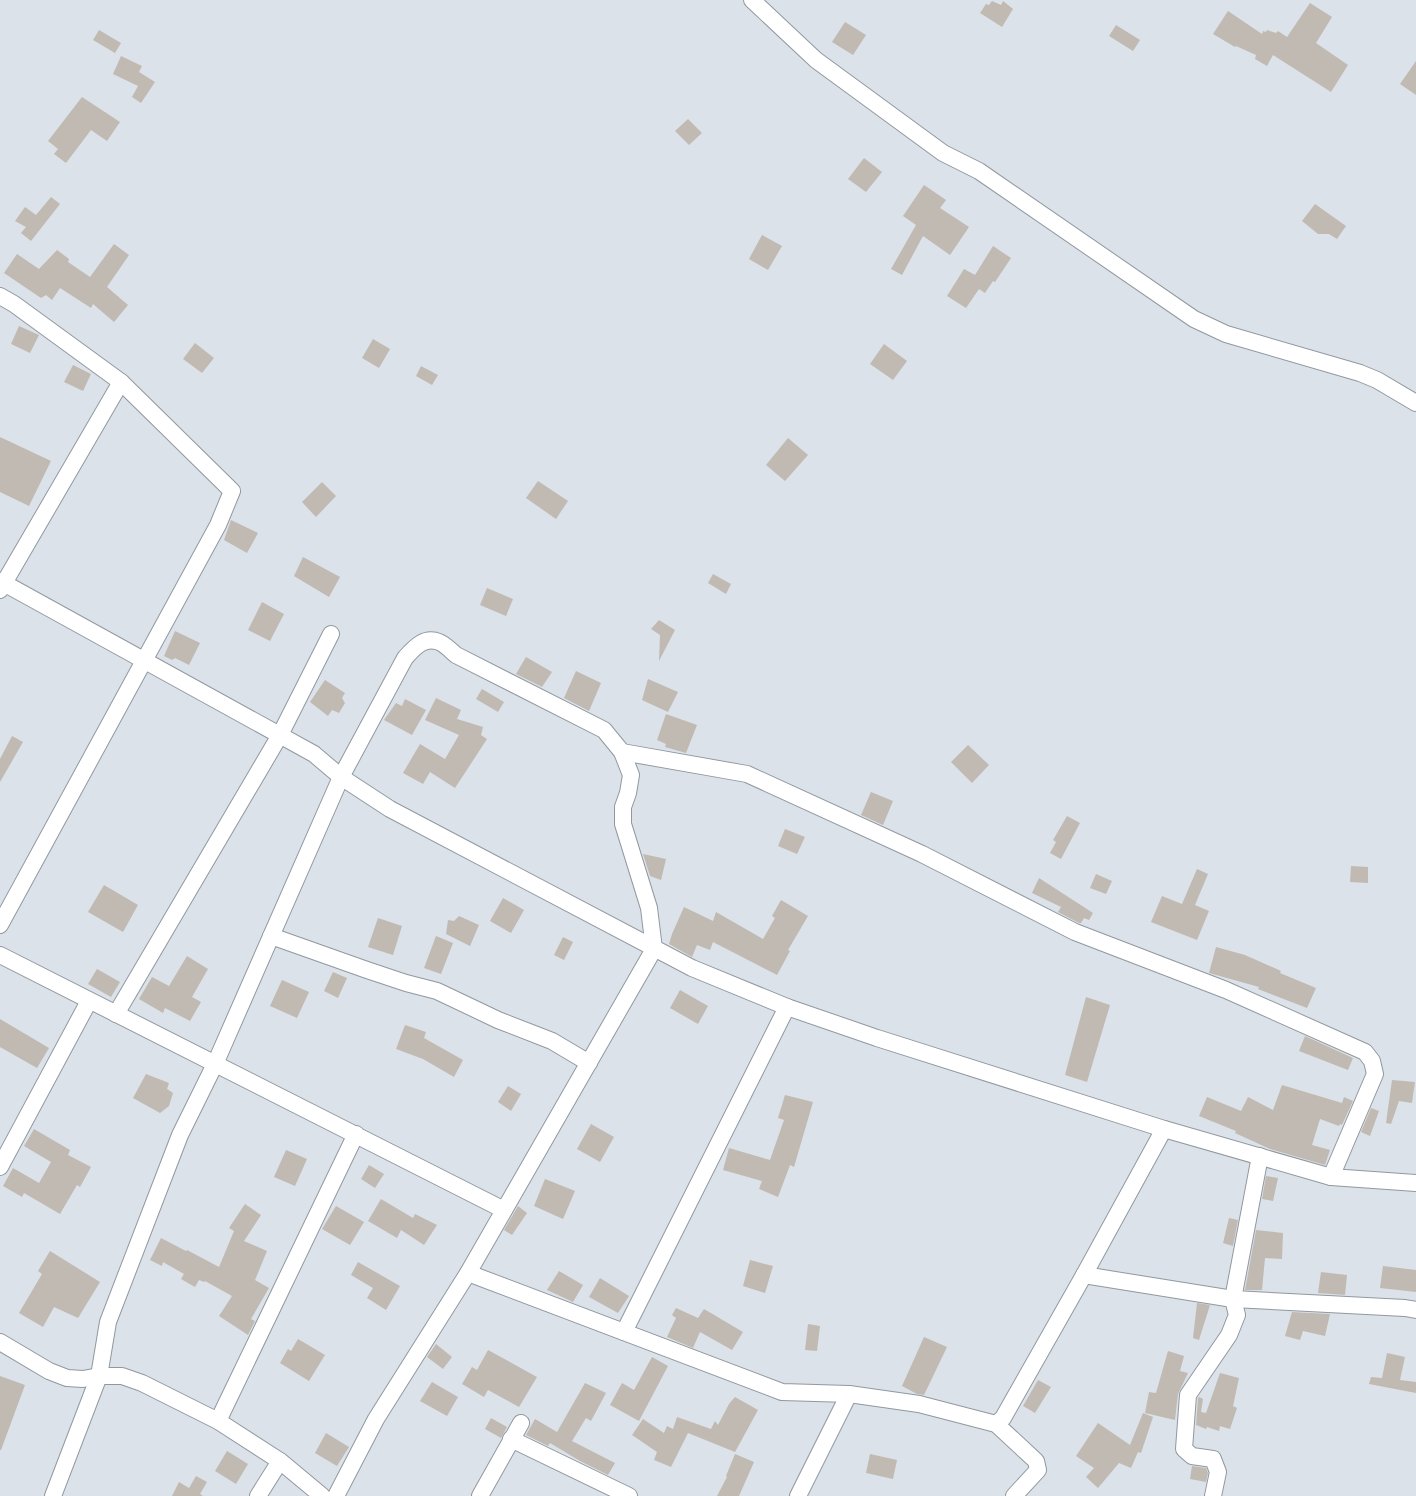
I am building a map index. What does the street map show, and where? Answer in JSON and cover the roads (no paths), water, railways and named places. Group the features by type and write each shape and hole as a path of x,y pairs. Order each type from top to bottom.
{"street":[{"path":"752,0 816,60 943,153 979,171 1194,319 1226,334 1360,373 1377,380 1416,403"},
{"path":"0,296 14,304 121,382 232,491 218,525 0,925"},
{"path":"121,382 1,585 145,660 314,754 341,777 390,809 692,968 787,1007 877,1038 1164,1128 1331,1176 1416,1183"},
{"path":"116,1014 280,735 331,634"},
{"path":"53,1496 99,1376 108,1322 180,1134 215,1064 341,777 405,658 415,646 424,641 439,642 456,654 604,730 622,752 631,775 623,807 623,824 649,908 654,948 468,1273 376,1419 336,1496"},
{"path":"622,752 746,774 922,854 1075,932 1226,990 1365,1052 1372,1061 1375,1074 1331,1176"},
{"path":"271,936 406,983 437,991 498,1020 552,1041 589,1063"},
{"path":"0,955 504,1210"},
{"path":"0,1167 89,1001"},
{"path":"624,1332 787,1007"},
{"path":"996,1424 1004,1418 1164,1128"},
{"path":"218,1422 356,1134"},
{"path":"1213,1496 1218,1472 1213,1460 1192,1456 1184,1449 1188,1395 1230,1335 1237,1315 1233,1299 1260,1156"},
{"path":"468,1273 782,1392 849,1394 919,1404 996,1424 1038,1465 1038,1470 1014,1496"},
{"path":"1084,1275 1233,1299 1416,1310"},
{"path":"0,1342 49,1371 67,1378 83,1379 99,1376 122,1376 142,1383 218,1422 280,1462 322,1496"},
{"path":"798,1496 849,1394"},
{"path":"480,1496 521,1423"},
{"path":"511,1439 630,1496"},
{"path":"258,1496 280,1462"}]}
